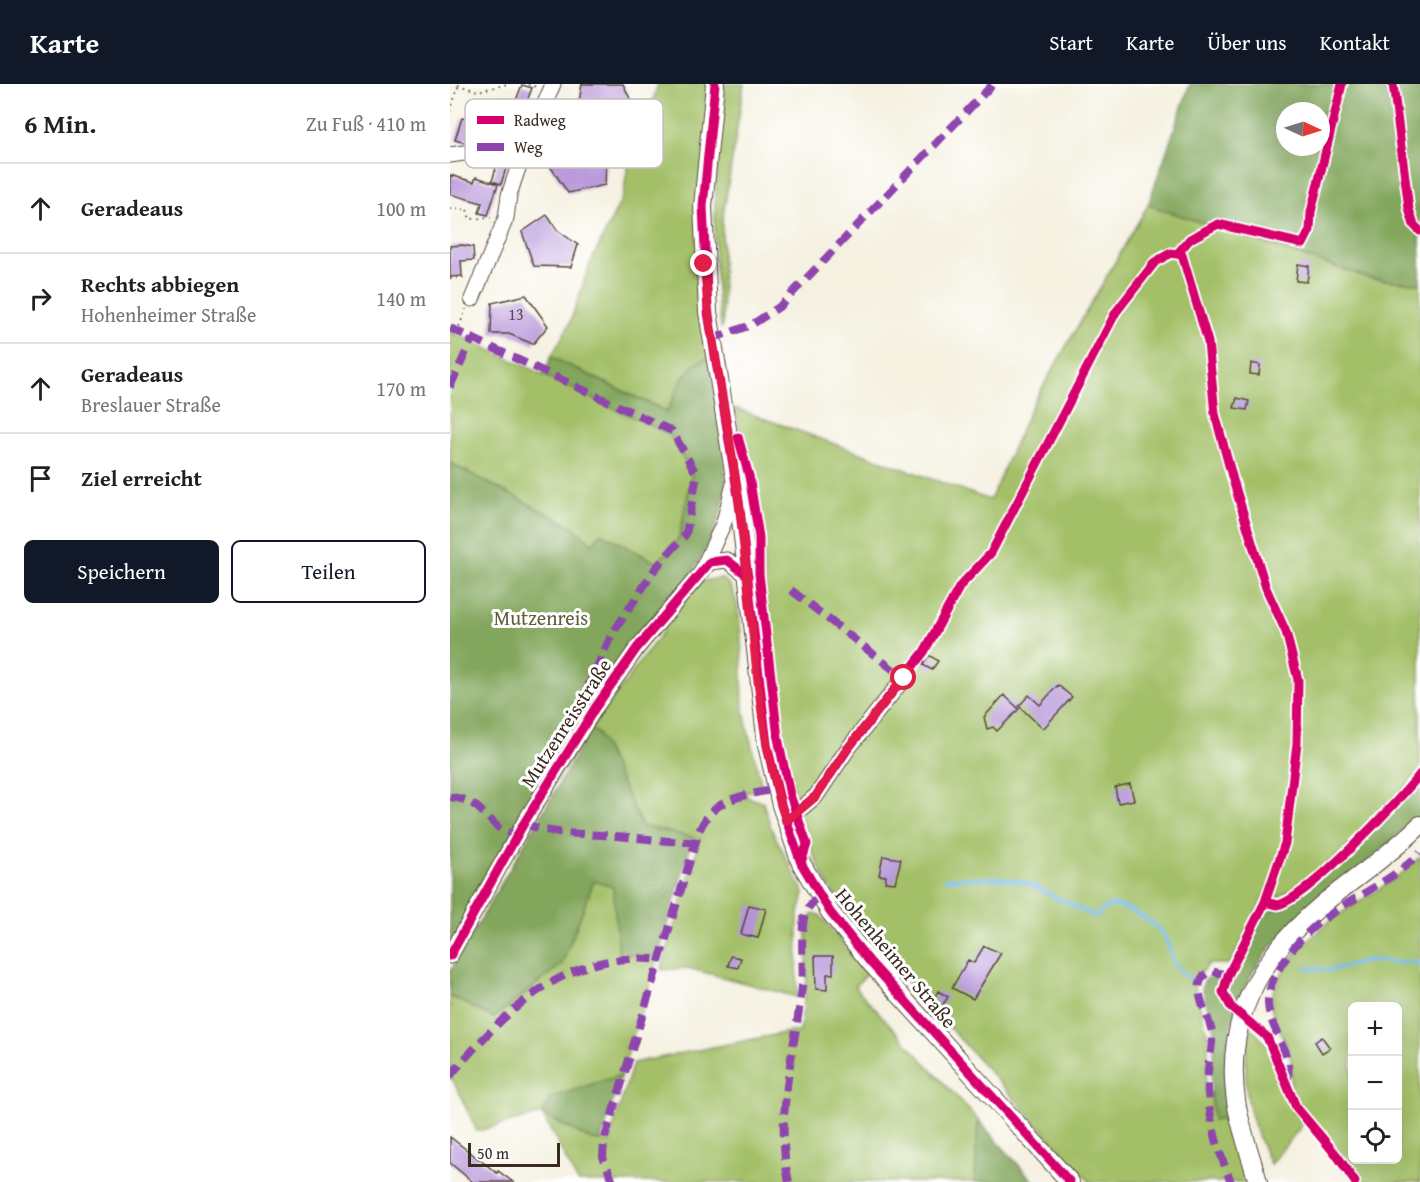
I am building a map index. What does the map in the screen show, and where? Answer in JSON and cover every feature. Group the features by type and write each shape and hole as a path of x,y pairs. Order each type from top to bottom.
{"main road":[{"name":"Hohenheimer Straße","path":"715,84 704,186 703,249 710,325 735,473 767,745 786,821 810,880 855,944 1070,1182"},
{"path":"1258,1182 1236,1094 1237,1038 1252,989 1270,957 1297,927 1420,825"},
{"path":"1248,1146 1271,1182"}],"street":[{"path":"547,99 553,84"},
{"path":"450,155 465,153"},
{"path":"472,299 506,218 509,195 519,168"},
{"name":"Mutzenreisstraße","path":"450,956 524,823 595,708 637,648 703,568 727,515 735,473"},
{"path":"703,568 713,560 723,560 734,564 748,576"},
{"path":"786,821 816,796 846,750 904,678"}],"path":[{"path":"450,111 458,85 478,91 508,84"},
{"path":"450,94 455,96"},
{"path":"450,209 467,209 470,219 506,218"},
{"path":"1178,253 1190,239 1218,224 1303,244"},
{"path":"456,332 472,299"}],"green space":[{"path":"658,84 709,84 709,358 700,361 687,372 668,412 551,357 570,323 590,264 623,196 627,168 663,168 663,99 653,99"},
{"path":"725,84 744,84 722,223 723,325 721,328 716,267 715,206"},
{"path":"1190,84 1420,84 1420,284 1369,278 1148,205"},
{"path":"1148,205 1369,278 1420,284 1420,768 1390,805 1337,857 1277,898 1265,894 1232,961 1228,964 1209,964 1193,981 1209,1039 1205,1092 1211,1093 1213,1119 1229,1117 1250,1182 1090,1182 863,933 834,894 813,853 789,775 774,695 766,613 761,516 735,408 990,500 1031,407"},
{"path":"450,331 669,433 692,473 679,538 657,563 601,533 593,544 573,527 450,463"},
{"name":"Mutzenreis","path":"551,357 667,412 687,372 700,361 709,358 724,450 726,486 724,499 713,534 696,566 450,944 450,463 573,527 593,544 601,533 657,563 679,538 692,473 669,434 543,375"},
{"path":"721,578 730,586 736,600 741,638 744,711 761,784 754,791 745,792 747,797 763,802 771,828 804,893 798,917 797,997 688,968 661,970 700,839 642,826 598,734 591,729 687,598 703,581"},
{"path":"591,729 598,734 642,826 693,837 658,957 638,954 619,957 613,887 594,881 562,964 494,1018 450,996 450,972"},
{"path":"1420,781 1420,814 1309,910 1278,940 1253,973 1235,1011 1227,1059 1229,1117 1213,1120 1211,1093 1215,1034 1202,988 1204,981 1213,975 1229,981 1264,913 1287,905 1330,871"},
{"path":"1420,857 1420,1182 1359,1182 1306,1114 1291,1090 1291,1058 1271,1008 1273,992 1283,971 1298,950 1332,919 1398,877"},
{"path":"594,881 613,887 619,957 638,954 658,957 621,1075 550,1098 542,1114 477,1131 452,1078 450,1079 450,996 494,1018 562,964"},
{"path":"812,914 820,915 867,973 855,987 978,1120 975,1182 578,1182 542,1114 592,1140 609,1142 633,1063 789,1032 800,1032 807,978 807,925"},
{"path":"1250,1027 1269,1047 1283,1089 1305,1122 1270,1164 1255,1129 1247,1097 1246,1065"},
{"path":"621,1075 601,1141 591,1140 542,1114 550,1098"},
{"path":"978,1120 1034,1182 975,1182"}],"building":[{"path":"582,84 623,84 630,99 580,99"},
{"path":"522,85 532,88 528,99 516,99"},
{"path":"462,118 465,119 465,143 455,140"},
{"path":"496,168 506,168 501,184 492,181"},
{"path":"551,168 606,168 605,185 568,193"},
{"path":"450,175 474,182 476,177 498,184 488,215 479,213 482,203 450,194"},
{"path":"547,215 557,230 578,245 571,267 534,266 522,232"},
{"path":"450,246 473,247 474,260 461,261 462,276 450,277"},
{"path":"1298,264 1309,266 1307,282 1296,281"},
{"path":"526,295 548,326 533,344 509,334 491,334 492,303"},
{"path":"1251,363 1260,365 1259,375 1250,374"},
{"path":"1237,398 1249,401 1247,410 1234,408"},
{"path":"929,655 938,661 932,670 923,665"},
{"path":"1058,685 1072,697 1043,729 1019,706 1029,695 1040,705"},
{"path":"1004,695 1019,709 997,731 993,727 987,729 984,717"},
{"path":"1130,784 1134,800 1118,803 1115,787"},
{"path":"883,856 901,859 895,883 885,882 886,876 879,875"},
{"path":"749,905 766,909 758,938 741,934"},
{"path":"984,946 1001,953 973,999 952,988 968,960 974,963"},
{"path":"731,956 741,958 738,968 728,966"},
{"path":"815,956 833,956 833,974 827,974 827,990 816,989"},
{"path":"938,991 948,997 942,1006 933,1000"},
{"path":"1322,1037 1330,1048 1322,1053 1315,1042"},
{"path":"450,1137 497,1173 498,1171 513,1182 473,1182 450,1163"}],"waterway":[{"path":"946,879 999,878 1027,883 1094,916 1109,906 1123,907 1148,920 1160,931 1167,942 1175,965 1190,978"},
{"path":"1306,968 1331,970 1371,960 1400,963 1413,961 1420,965"}],"marked path":[{"path":"711,339 751,325 779,307 993,84"},
{"path":"450,328 672,431 697,475 686,534 655,569 611,636 589,684 588,699 595,708"},
{"path":"450,387 472,339"},
{"path":"791,590 904,678 905,676"},
{"path":"613,1182 603,1157 604,1141 699,831 705,819 722,804 742,796 776,789"},
{"path":"450,797 473,804 499,828 518,835"},
{"path":"524,823 558,832 695,842"},
{"path":"1288,1079 1286,1057 1271,1019 1268,1000 1273,979 1278,970 1298,942 1314,927 1386,880 1420,853"},
{"path":"789,1182 785,1158 785,1109 802,987 803,926 806,912 819,895"},
{"path":"450,1076 493,1029 516,1008 541,989 567,974 596,964 627,959 660,960"},
{"path":"1228,975 1211,971 1203,976 1199,991 1212,1033 1208,1070 1210,1114 1231,1182"}],"cycle path":[{"path":"715,84 703,206 708,312 739,502 767,745 781,805 801,863 830,912 870,962 1070,1182"},
{"path":"1178,253 1190,239 1218,224 1303,244 1310,230 1311,212 1342,84"},
{"path":"1393,84 1409,209 1414,225 1420,231"},
{"path":"786,821 816,796 847,750 924,652 960,586 991,553 1116,312 1155,262 1171,253 1182,255 1208,342 1215,414 1233,480 1266,588 1286,632 1298,680 1297,743 1285,843 1265,902 1228,975 1223,992 1231,1007 1267,1037 1296,1107 1338,1157 1355,1182"},
{"path":"738,437 749,476 759,537 759,574 778,738 790,795 807,844 801,863"},
{"path":"450,956 524,823 595,708 637,648 710,562 727,560 748,576"},
{"path":"1265,902 1278,905 1310,885 1374,825 1420,774"}],"route":[{"path":"704,264 714,358 739,502 767,745 776,789 786,821 812,801 846,750 904,678"}]}
